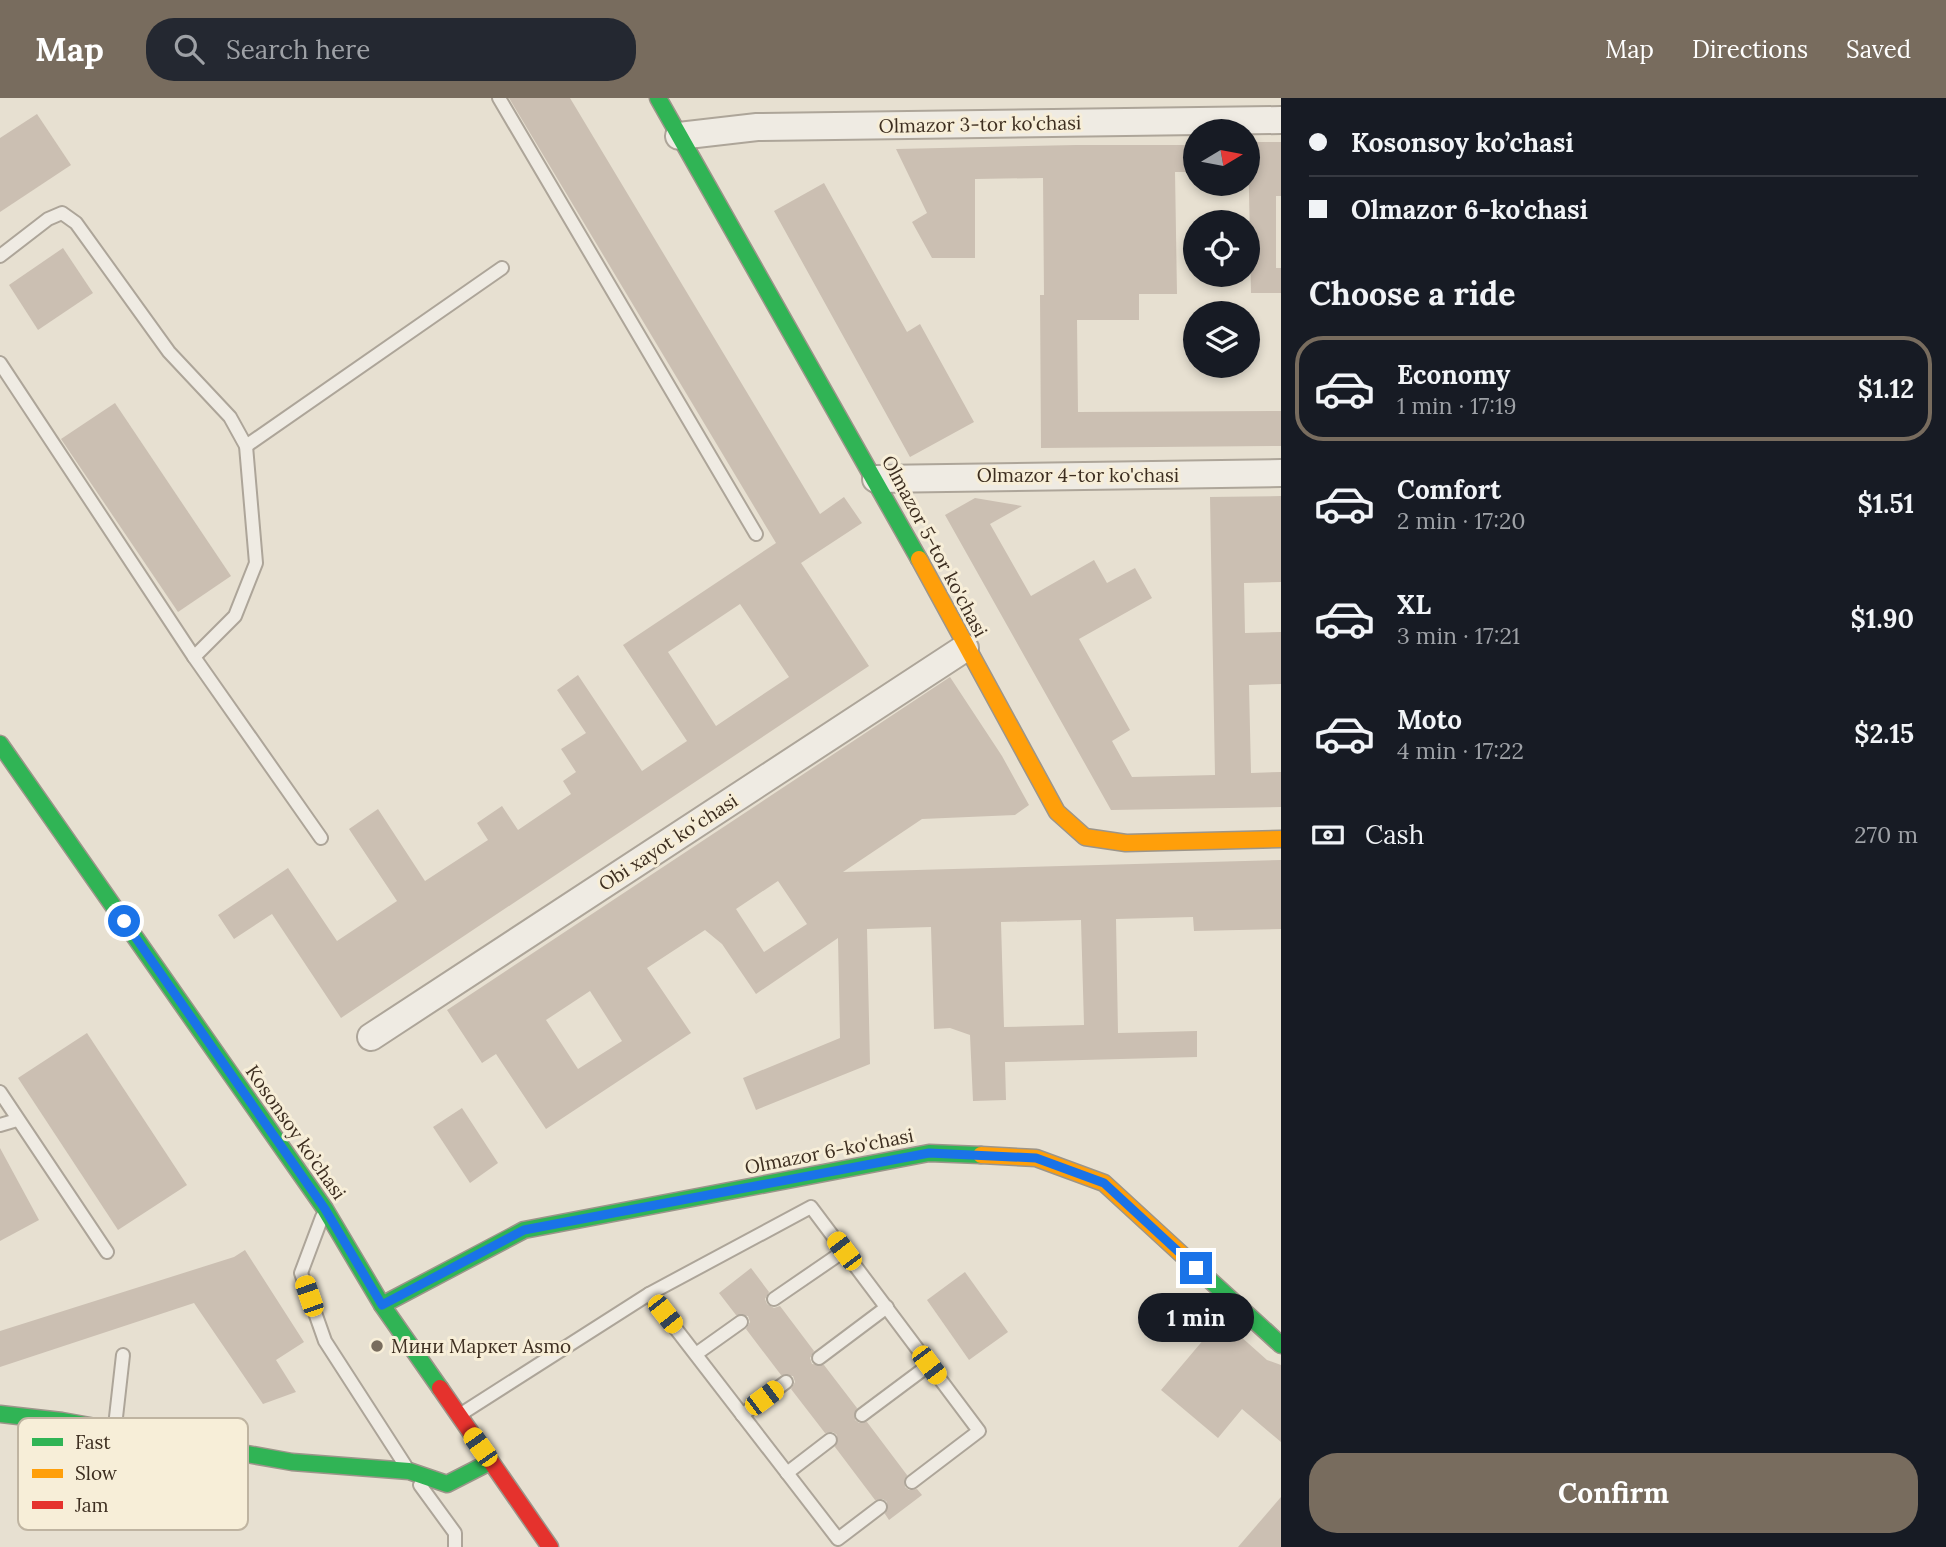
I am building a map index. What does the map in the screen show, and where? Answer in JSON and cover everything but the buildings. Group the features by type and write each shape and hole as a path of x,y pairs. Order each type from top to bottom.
{"street":[{"name":"Olmazor 5-tor ko'chasi","path":"658,98 876,479 965,648 1057,812 1085,837 1126,843 1281,839"},
{"name":"Olmazor 3-tor ko'chasi","path":"679,136 757,127 1281,120"},
{"name":"Olmazor 4-tor ko'chasi","path":"876,479 1281,473"},
{"name":"Obi xayot koʻchasi","path":"371,1037 965,648"},
{"name":"Kosonsoy ko’chasi","path":"0,744 325,1209 382,1305 550,1547"},
{"name":"Olmazor 6-ko'chasi","path":"382,1305 524,1230 929,1153 956,1154 1036,1158 1104,1183 1281,1345"},
{"path":"0,1413 34,1418"},
{"path":"248,1454 292,1462 409,1471 447,1484 491,1462"}],"lane":[{"path":"499,98 756,534"},
{"path":"0,256 48,219 62,213 76,223 169,352 230,417 246,446 256,562 234,616 194,657"},
{"path":"246,446 502,268"},
{"path":"0,363 194,657 321,838"},
{"path":"0,1092 107,1252"},
{"path":"0,1125 18,1120"},
{"path":"458,1416 649,1294 811,1207 979,1431 912,1482"},
{"path":"325,1209 302,1273 325,1341 409,1471 455,1533 455,1547"},
{"path":"774,1299 844,1251"},
{"path":"649,1294 838,1539 880,1507"},
{"path":"819,1358 887,1307"},
{"path":"696,1354 741,1322"},
{"path":"115,1418 123,1355"},
{"path":"862,1415 929,1365"},
{"path":"743,1415 786,1382"},
{"path":"787,1473 830,1440"}],"traffic: fast":[{"path":"658,98 919,559"},
{"path":"0,744 325,1209 382,1305 440,1388"},
{"path":"382,1305 524,1230 929,1153 981,1155"},
{"path":"1190,1262 1281,1345"},
{"path":"0,1414 35,1418"},
{"path":"248,1454 292,1462 409,1471 447,1484 490,1462"}],"traffic: slow":[{"path":"919,559 1057,812 1085,837 1126,843 1281,839"},
{"path":"981,1155 1036,1158 1104,1183 1190,1262"}],"traffic: jam":[{"path":"440,1388 550,1547"}],"place":[{"name":"Мини Маркет Asmo","path":"377,1346"}],"route":[{"path":"124,921 325,1209 382,1305 524,1230 929,1153 1036,1158 1104,1183 1196,1268"}]}
